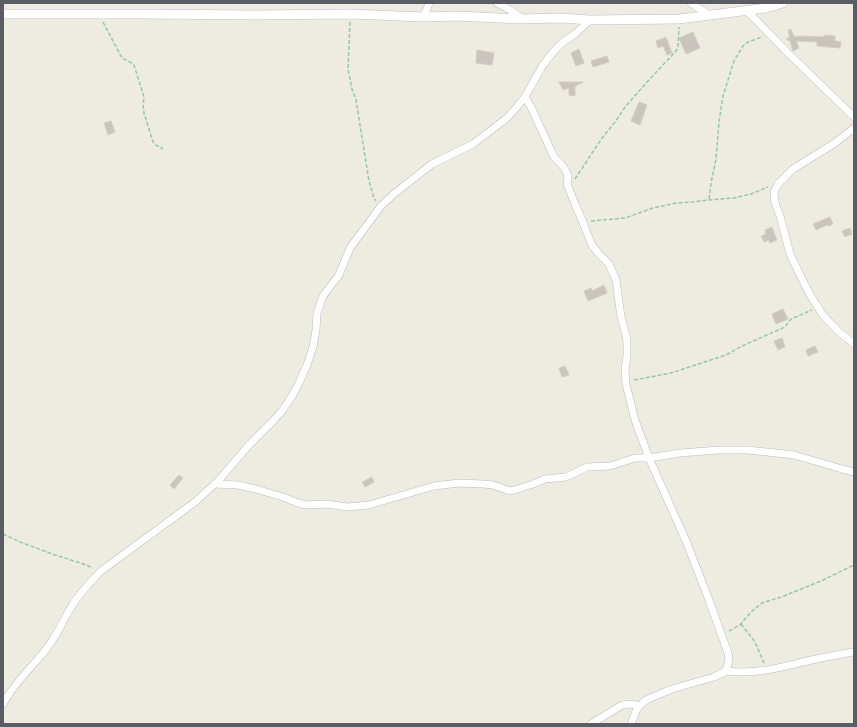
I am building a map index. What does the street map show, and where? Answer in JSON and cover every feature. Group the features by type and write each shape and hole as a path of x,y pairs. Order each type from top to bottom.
{"main road":[{"path":"3,14 350,14 422,17 456,16 561,18 590,20 679,19 746,11 783,3"}],"street":[{"path":"422,17 427,9 428,3"},
{"path":"497,3 523,18"},
{"path":"691,3 709,15"},
{"path":"746,11 854,117"},
{"path":"3,704 13,688 54,639 80,592 101,572 195,502 215,484 249,445 273,421 292,396 300,383 313,347 317,313 323,296 339,275 350,248 381,206 400,188 432,164 472,144 507,118 525,97 554,51 590,20"},
{"path":"525,97 554,157 566,171 568,176 567,184 592,244 608,264 616,280 627,342 625,370 626,384 635,420 649,458 686,541 709,600 729,659 726,671"},
{"path":"854,128 835,143 793,170 778,184 774,192 775,203 790,254 797,270 818,308 828,321 854,344"},
{"path":"215,484 238,485 256,489 306,505 326,504 361,507 434,486 459,483 483,484 493,485 511,491 545,479 566,477 586,467 610,466 635,458 649,458 680,453 719,450 747,450 794,455 854,472"},
{"path":"631,724 639,706 646,700 672,689 714,677 726,671 738,673 782,668 828,656 854,652"},
{"path":"591,724 622,705 631,704 639,706"}],"path":[{"path":"98,14 108,29 122,58 134,65 144,97 144,113 153,142 163,149"},
{"path":"350,14 348,69 356,100 369,181 374,198 381,206"},
{"path":"570,191 575,180 602,138 625,107 678,48 679,19"},
{"path":"709,200 716,159 723,96 734,61 743,46 748,42 770,35"},
{"path":"582,220 594,221 616,219 629,217 668,204 743,197 778,184"},
{"path":"626,384 637,379 670,372 726,355 785,327 791,319 818,308"},
{"path":"3,534 55,555 81,562 101,572"},
{"path":"722,637 741,624 754,609 762,603 821,581 854,565"},
{"path":"741,624 755,642 766,670"}],"building":[{"path":"791,29 794,37 824,37 824,35 835,36 835,41 841,42 840,48 817,46 817,42 796,41 799,48 793,51 790,41 787,40 787,38 790,38 788,30"},
{"path":"693,32 700,48 686,54 679,38"},
{"path":"666,37 672,53 667,55 663,46 658,48 656,41"},
{"path":"579,49 584,63 576,66 571,53"},
{"path":"477,50 494,53 492,65 476,63"},
{"path":"607,56 609,62 593,67 591,61"},
{"path":"559,82 583,82 575,86 575,96 569,95 569,88 563,90"},
{"path":"639,102 647,105 640,125 631,121"},
{"path":"111,121 115,132 108,135 104,123"},
{"path":"830,217 833,224 816,230 813,224"},
{"path":"772,227 777,240 770,243 769,240 764,242 761,236 766,234 765,230"},
{"path":"850,228 852,234 845,237 842,231"},
{"path":"604,285 607,293 588,301 584,291 591,288 592,291"},
{"path":"783,309 788,319 776,324 772,314"},
{"path":"782,338 785,347 778,350 774,341"},
{"path":"815,346 818,352 808,356 806,350"},
{"path":"565,366 569,375 562,377 559,368"},
{"path":"179,475 183,478 174,489 170,485"},
{"path":"372,477 374,482 365,487 362,482"}]}
